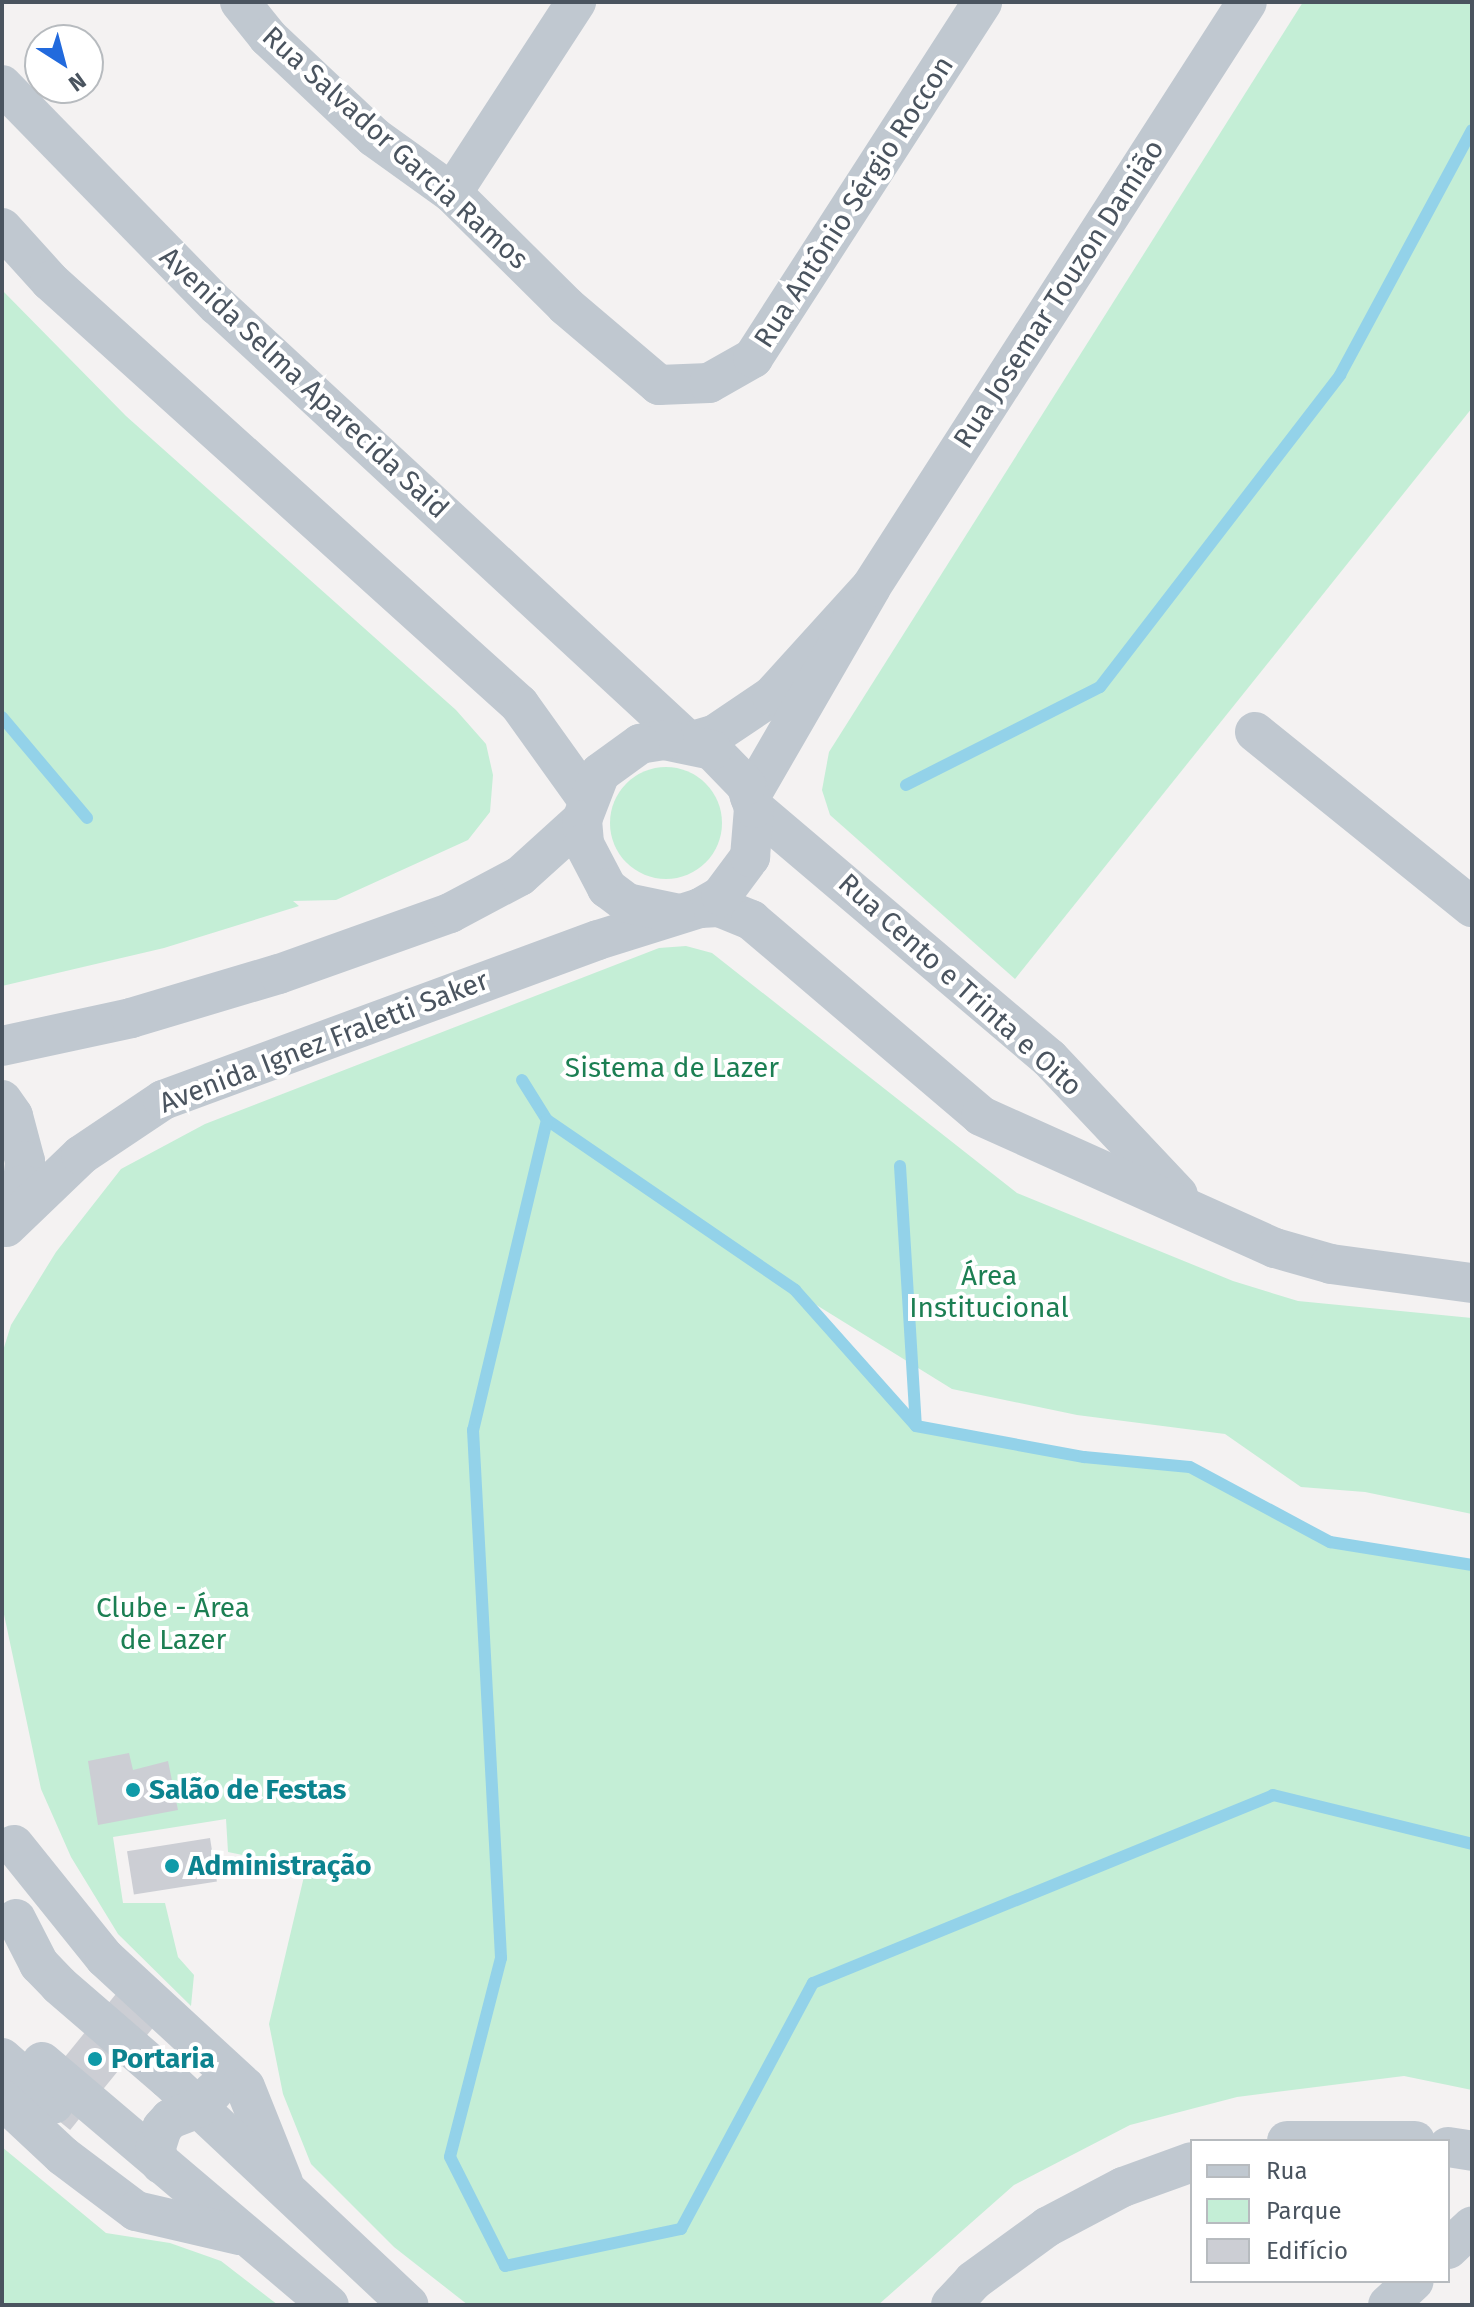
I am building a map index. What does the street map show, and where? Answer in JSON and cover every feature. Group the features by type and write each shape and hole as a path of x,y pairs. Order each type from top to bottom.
{"street":[{"name":"Rua Salvador Garcia Ramos","path":"240,2 268,37 374,137 452,193 566,306 659,385 709,383"},
{"path":"452,193 576,2"},
{"name":"Rua Antônio Sérgio Roccon","path":"709,383 753,358 982,2"},
{"name":"Rua Josemar Touzon Damião","path":"752,802 871,587 1247,2"},
{"name":"Avenida Selma Aparecida Said","path":"2,85 217,305 689,742"},
{"path":"2,228 50,281 519,704 584,810 588,856 607,888 627,903 688,910 719,907 751,920 981,1116 1189,1207 1235,1233 1331,1264 1472,1283"},
{"name":"Rua Josemar Touzon Damião","path":"689,742 714,735 772,696 871,587"},
{"name":"Avenida Selma Aparecida Said","path":"615,672 630,718 618,756"},
{"path":"1255,732 1472,907"},
{"path":"2,1046 220,992 450,913 520,876 584,810 600,773 618,756 640,744 689,742 731,765 752,802 750,857 730,887 688,910"},
{"name":"Rua Cento e Trinta e Oito","path":"752,802 1049,1058 1189,1207"},
{"name":"Avenida Ignez Fraletti Saker","path":"4,1229 81,1155 163,1100 688,910"},
{"name":"Avenida Ignez Fraletti Saker","path":"2,1100 13,1116 25,1161 17,1207 4,1229"},
{"path":"5,1830 14,1916 39,1964 59,1985 221,2090 243,2152 409,2305"},
{"path":"5,1830 105,1958 221,2090 233,2114 289,2197"},
{"path":"2,2058 158,2193 247,2237"},
{"path":"42,2062 329,2305"},
{"path":"161,2164 155,2150 162,2128 170,2119 221,2090"},
{"path":"2,2099 63,2156 136,2211 247,2237"},
{"path":"1450,2147 1472,2151"},
{"path":"199,2197 212,2195 236,2179 243,2152"},
{"path":"951,2305 973,2281 1047,2227 1123,2187 1190,2163"},
{"path":"1450,2247 1472,2227"},
{"path":"1372,2305 1383,2283"},
{"path":"1388,2305 1412,2283"}],"green space":[{"path":"1303,2 1472,2 1472,408 1015,979 830,815 822,790 829,752"},
{"path":"2,290 126,416 456,710 486,744 493,775 490,812 468,840 336,900 293,901 299,906 164,948 2,986"},
{"path":"666,767 688,771 706,783 718,801 722,823 718,845 706,863 688,875 666,879 644,875 626,863 614,845 610,823 614,801 626,783 644,771"},
{"path":"686,946 712,953 1017,1193 1233,1281 1298,1301 1472,1318 1472,1514 1365,1492 1301,1487 1225,1434 1077,1415 952,1389 797,1293 913,1427 1084,1457 1190,1467 1330,1542 1472,1565 1472,2090 1404,2076 1237,2097 1130,2125 1014,2185 878,2305 468,2305 394,2247 311,2164 283,2094 269,2024 306,1868 228,1852 226,1819 113,1837 123,1903 165,1903 178,1957 194,1975 191,2006 118,1934 71,1857 41,1789 2,1605 2,1354 11,1325 56,1252 121,1169 205,1124 659,948"},
{"path":"2,2147 106,2233 170,2243 221,2261 278,2305 2,2305"}],"building":[{"name":"Salão de Festas","path":"129,1753 133,1770 168,1761 178,1810 98,1825 88,1761"},
{"name":"Administração","path":"210,1838 217,1881 134,1895 127,1851"},
{"path":"120,1989 159,2020 70,2130 31,2099"}],"waterway":[{"path":"906,785 1100,687 1340,375 1472,130"},
{"path":"2,717 87,818"},
{"path":"522,1080 547,1120 795,1290 916,1426 1084,1457 1190,1467 1330,1542 1472,1565"},
{"path":"547,1120 473,1430 501,1958 450,2157 505,2266 681,2229 813,1983 1273,1795 1472,1844"},
{"path":"900,1166 916,1426"}],"place":[{"name":"Salão de Festas","path":"133,1790"},
{"name":"Administração","path":"172,1866"},
{"name":"Portaria","path":"95,2059"}],"park label":[{"name":"Sistema de Lazer","path":"672,1068"},
{"name":"Área Institucional","path":"989,1292"},
{"name":"Clube - Área de Lazer","path":"173,1624"}]}
